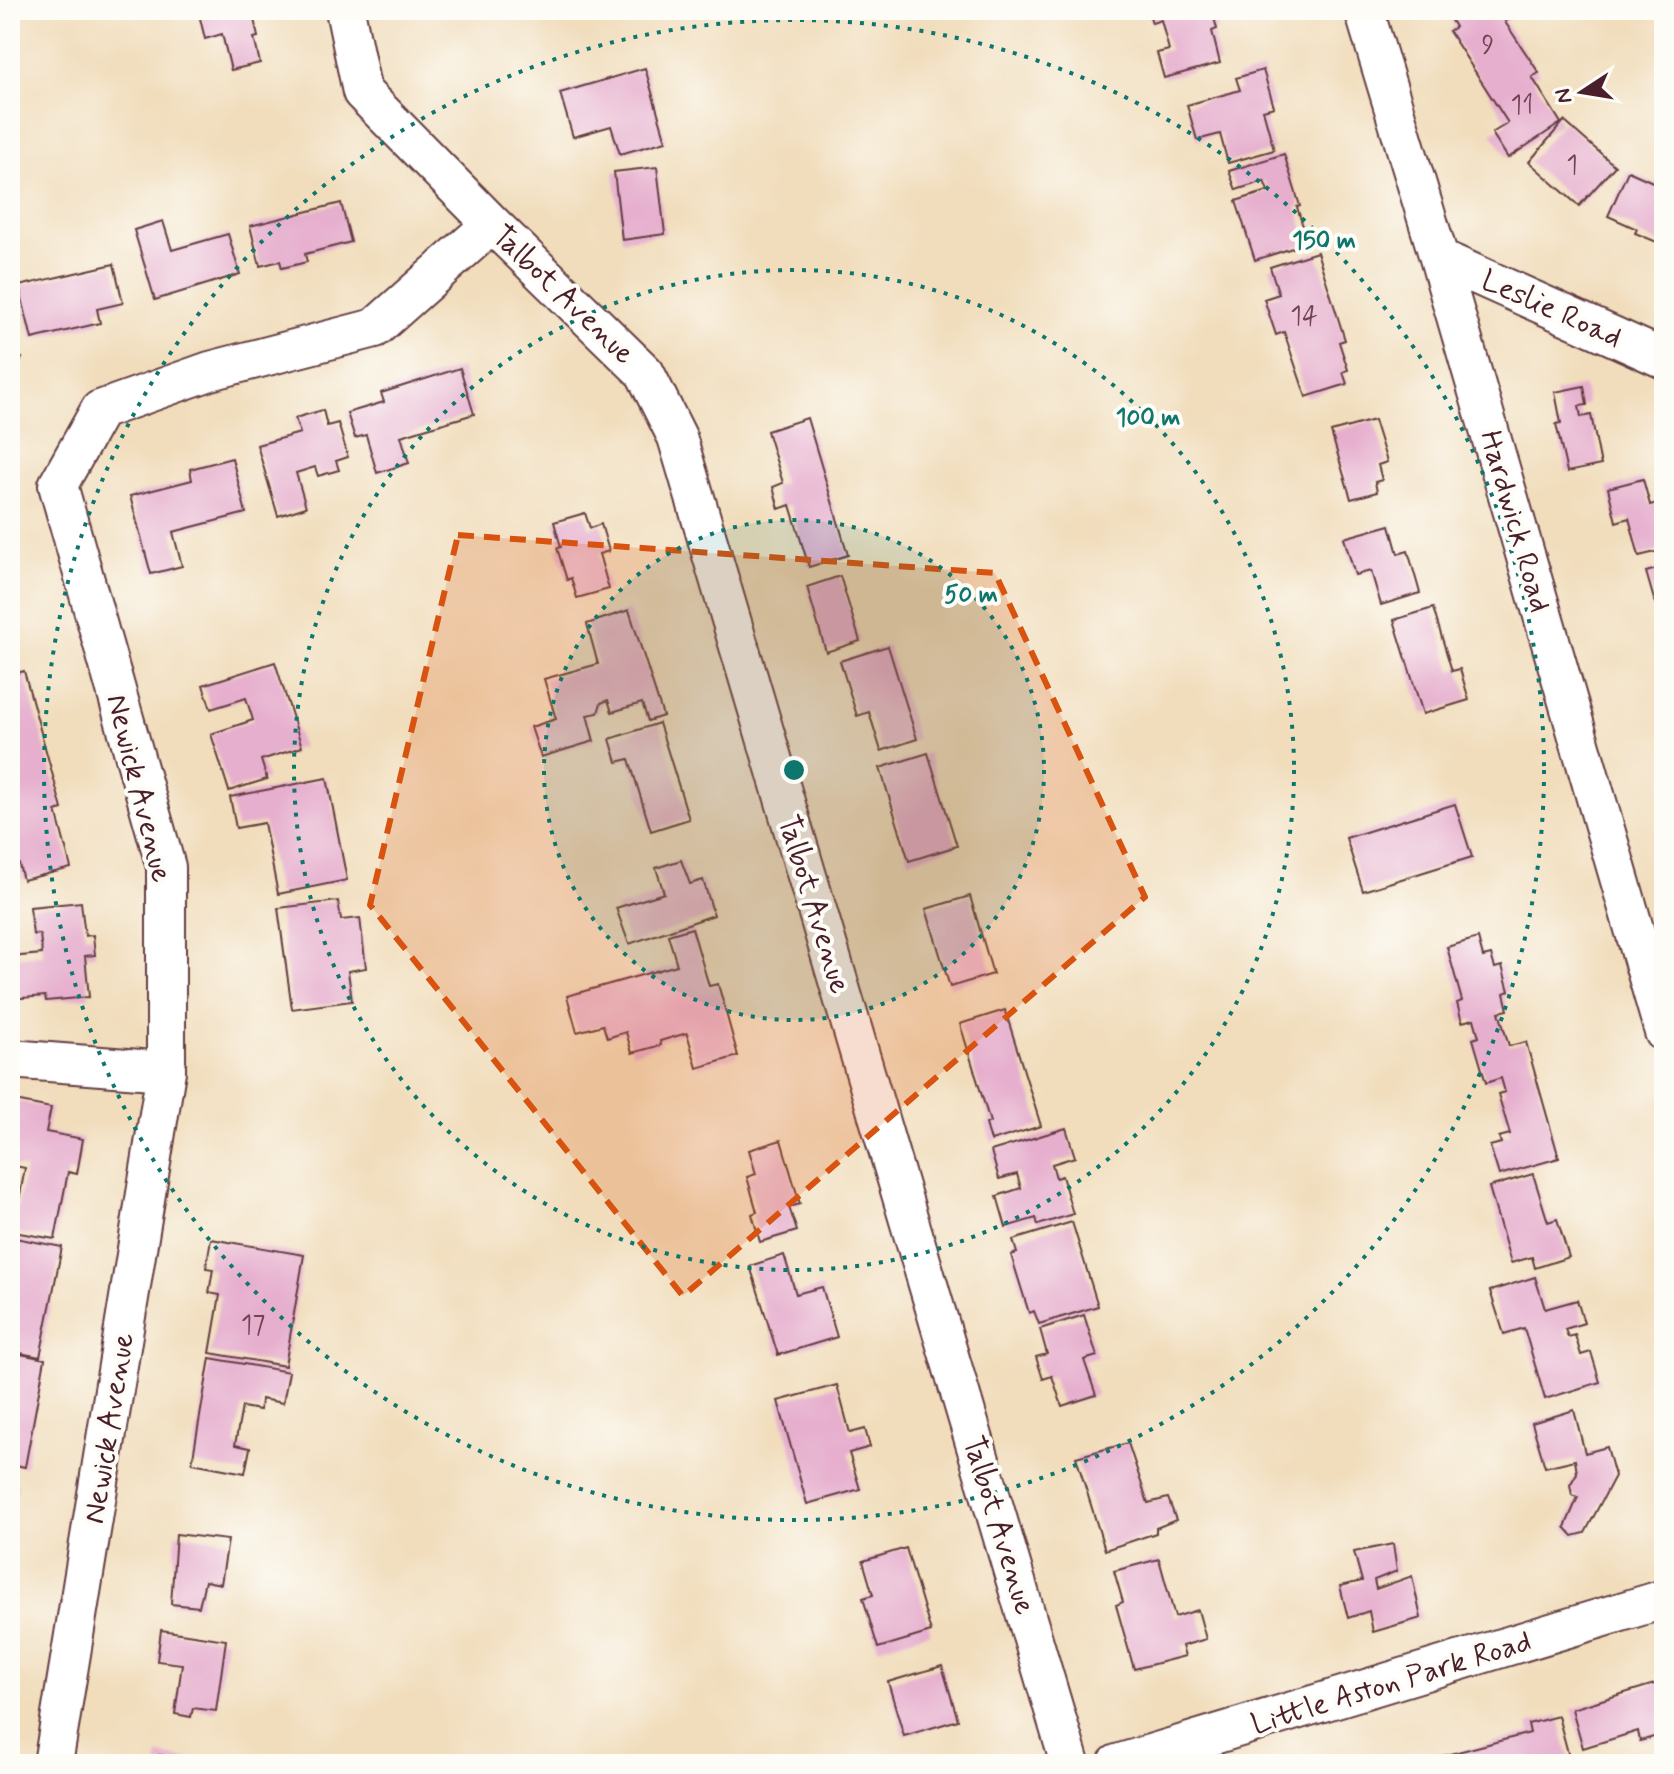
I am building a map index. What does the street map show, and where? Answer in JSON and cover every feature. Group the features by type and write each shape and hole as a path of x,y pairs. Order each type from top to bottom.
{"street":[{"name":"Talbot Avenue","path":"345,10 362,92 645,373 677,437 1070,1764"},
{"name":"Hardwick Road","path":"1364,10 1664,1032"},
{"name":"Newick Avenue","path":"53,1764 166,1071 166,867 58,485 100,410 210,371 375,328 492,224"},
{"name":"Leslie Road","path":"1439,258 1664,359"},
{"path":"10,1059 166,1071"},
{"name":"Little Aston Park Road","path":"1117,1764 1664,1599"}],"highlighted area":[{"path":"458,535 995,573 1145,897 683,1296 370,905"}],"building":[{"path":"198,10 252,10 260,63 231,70 222,34 205,39"},
{"path":"1148,10 1212,10 1217,29 1212,31 1220,63 1164,78 1157,53 1169,50 1161,20 1152,23"},
{"path":"1460,10 1511,10 1515,15 1505,22 1539,73 1532,77 1561,123 1508,158 1492,133 1508,123 1449,31 1455,27 1449,17"},
{"path":"645,68 666,141 620,154 611,126 573,137 560,93"},
{"path":"1263,70 1274,107 1263,110 1274,150 1228,163 1220,134 1197,140 1187,105 1240,90 1236,78"},
{"path":"1564,121 1615,166 1579,206 1529,162"},
{"path":"1284,154 1308,243 1255,260 1236,201 1268,191 1264,181 1236,190 1229,171"},
{"path":"657,167 665,234 622,240 614,172"},
{"path":"1628,171 1664,187 1664,245 1635,233 1637,229 1608,216"},
{"path":"341,203 351,242 305,254 307,262 282,268 280,261 260,266 250,226"},
{"path":"163,221 172,250 228,234 240,274 155,300 134,230"},
{"path":"1317,252 1345,340 1339,342 1348,370 1343,372 1347,384 1306,397 1284,332 1276,335 1264,299 1279,294 1270,267"},
{"path":"114,264 123,303 97,309 100,323 32,339 19,286"},
{"path":"10,352 22,358 10,382"},
{"path":"460,368 474,414 401,436 409,463 377,473 366,435 355,438 347,413 384,402 381,393"},
{"path":"1584,386 1587,405 1579,406 1581,417 1591,415 1601,465 1567,472 1556,424 1561,423 1555,392"},
{"path":"323,410 327,426 338,423 348,457 336,461 339,470 318,476 315,467 296,473 306,507 278,516 257,445 300,433 295,418"},
{"path":"807,418 848,555 809,567 790,505 779,509 773,487 783,483 767,431"},
{"path":"1374,420 1387,462 1378,465 1382,480 1375,482 1377,492 1351,499 1331,432"},
{"path":"232,458 246,513 173,532 182,566 151,574 130,496 192,480 190,469"},
{"path":"1643,479 1650,505 1664,501 1664,550 1639,556 1629,518 1616,522 1608,488"},
{"path":"585,513 590,528 601,524 609,551 599,554 609,589 577,598 571,578 567,580 557,548 561,547 554,522"},
{"path":"1390,525 1398,554 1408,551 1420,593 1381,605 1371,571 1355,575 1344,538"},
{"path":"1664,567 1664,600 1655,603 1646,572"},
{"path":"840,576 860,641 826,652 807,587"},
{"path":"1433,608 1452,671 1460,669 1469,700 1423,714 1394,620"},
{"path":"629,610 663,716 648,721 642,703 612,712 608,700 601,703 598,713 587,715 594,741 541,757 531,727 556,719 544,679 598,664 587,624"},
{"path":"888,646 917,739 881,751 869,712 857,716 840,661"},
{"path":"275,662 302,747 261,760 267,779 229,791 211,734 253,720 246,698 211,709 203,685"},
{"path":"24,671 62,809 56,811 71,868 23,880 10,830 10,675"},
{"path":"659,723 689,819 651,831 629,759 617,762 610,739"},
{"path":"928,753 957,846 909,861 880,768"},
{"path":"327,778 347,880 278,894 264,823 236,828 230,797"},
{"path":"1455,804 1472,857 1363,891 1346,838"},
{"path":"681,860 690,884 703,880 714,915 629,944 616,908 664,893 656,868"},
{"path":"970,896 993,974 950,987 926,909"},
{"path":"338,901 341,920 360,918 366,968 348,971 352,1001 292,1009 278,908"},
{"path":"81,902 85,936 93,935 95,955 85,956 89,997 46,1001 45,996 10,999 10,957 42,954 40,934 33,935 30,907"},
{"path":"692,928 709,986 718,984 738,1056 697,1068 687,1033 632,1053 626,1032 607,1038 603,1025 577,1032 567,996 677,965 668,935"},
{"path":"1478,938 1483,957 1491,955 1495,968 1502,966 1509,991 1504,993 1508,1010 1499,1012 1509,1046 1526,1042 1559,1158 1499,1175 1490,1146 1501,1143 1499,1137 1510,1134 1498,1094 1505,1092 1501,1078 1486,1083 1473,1039 1479,1037 1474,1019 1462,1022 1457,1003 1462,1001 1447,947"},
{"path":"1005,1010 1041,1126 991,1141 986,1124 990,1122 960,1024"},
{"path":"10,1100 51,1108 46,1132 83,1139 77,1174 68,1172 55,1239 13,1232 25,1168 10,1165"},
{"path":"1066,1128 1075,1157 1052,1164 1056,1178 1062,1176 1073,1214 1038,1225 1036,1218 1006,1227 997,1196 1021,1188 1017,1174 999,1179 991,1151"},
{"path":"781,1140 800,1204 789,1207 797,1231 760,1242 752,1214 757,1212 747,1177 756,1174 749,1150"},
{"path":"1533,1174 1548,1222 1557,1219 1569,1257 1535,1268 1532,1257 1511,1263 1489,1187"},
{"path":"1072,1222 1098,1306 1039,1324 1034,1311 1029,1313 1011,1255 1017,1253 1013,1240"},
{"path":"10,1237 62,1247 40,1357 10,1351"},
{"path":"211,1239 304,1255 285,1366 210,1353 220,1295 209,1293 213,1269 206,1268"},
{"path":"784,1255 796,1294 822,1287 837,1337 778,1355 750,1266"},
{"path":"1535,1277 1545,1309 1577,1300 1584,1323 1565,1329 1568,1337 1575,1335 1581,1355 1591,1352 1600,1382 1545,1399 1524,1328 1504,1334 1490,1291"},
{"path":"1084,1315 1097,1356 1084,1360 1096,1395 1062,1406 1052,1376 1043,1379 1036,1357 1047,1354 1040,1329"},
{"path":"10,1352 45,1359 25,1467 10,1464"},
{"path":"210,1358 289,1372 283,1403 261,1399 260,1410 242,1407 235,1445 250,1448 245,1473 192,1463"},
{"path":"837,1385 850,1433 865,1429 870,1447 849,1453 860,1489 807,1504 778,1401"},
{"path":"1574,1410 1585,1453 1607,1447 1615,1476 1585,1533 1573,1536 1565,1527 1578,1497 1572,1495 1570,1485 1577,1473 1575,1460 1545,1467 1532,1423"},
{"path":"1128,1443 1148,1503 1168,1498 1176,1520 1156,1528 1156,1533 1105,1550 1076,1457"},
{"path":"10,1483 18,1484 13,1511 10,1511"},
{"path":"176,1534 228,1540 221,1584 205,1581 199,1607 171,1604"},
{"path":"1393,1544 1397,1571 1374,1580 1376,1589 1412,1576 1421,1618 1373,1632 1369,1611 1348,1618 1340,1586 1362,1581 1354,1552"},
{"path":"906,1548 931,1632 878,1648 863,1598 873,1595 863,1561"},
{"path":"1159,1559 1175,1617 1198,1610 1206,1639 1182,1646 1185,1656 1134,1669 1116,1605 1123,1602 1114,1571"},
{"path":"161,1630 226,1640 216,1711 193,1708 191,1717 175,1714 182,1664 157,1661"},
{"path":"942,1666 958,1720 904,1736 888,1682"},
{"path":"1664,1681 1664,1734 1640,1741 1638,1731 1583,1748 1572,1709"},
{"path":"1558,1716 1571,1764 1437,1764 1435,1758 1530,1733 1528,1724"},
{"path":"159,1755 204,1762 204,1764 157,1764"}]}
